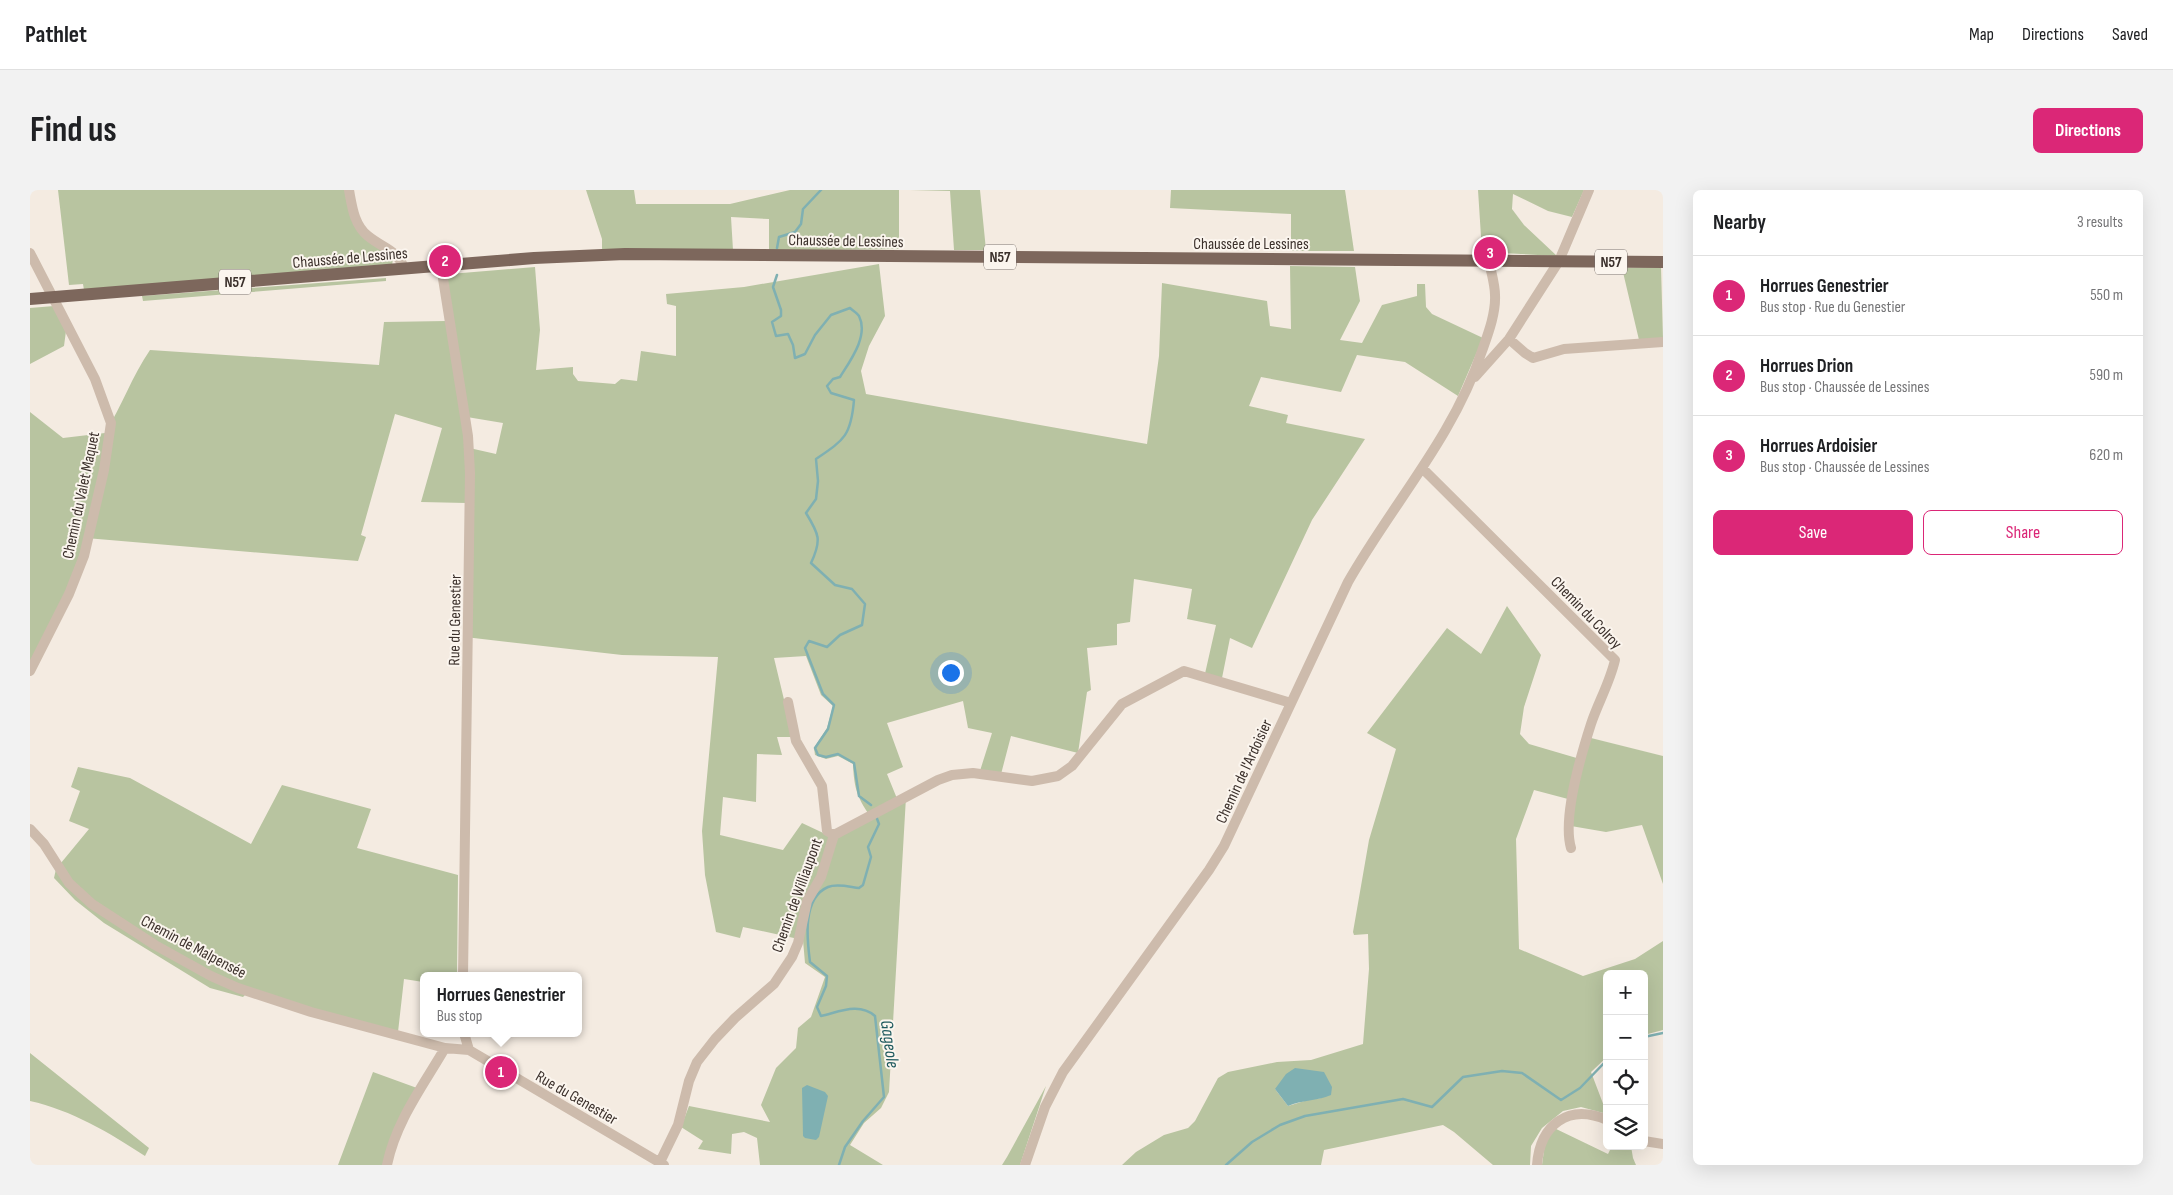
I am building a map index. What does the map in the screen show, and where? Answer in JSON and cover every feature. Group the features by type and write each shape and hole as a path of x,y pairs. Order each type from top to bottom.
{"main road":[{"name":"Chaussée de Lessines","path":"30,299 534,258 625,254 1663,262"}],"street":[{"path":"349,190 354,216 367,235 389,248 398,256 405,269"},
{"name":"Chemin de l'Ardoisier","path":"1473,379 1510,339 1559,261 1589,190"},
{"name":"Chemin du Valet Maquet","path":"30,253 95,379 109,414 110,431 92,528 78,575 30,671"},
{"name":"Chemin de l'Ardoisier","path":"1025,1165 1052,1091 1078,1051 1209,870 1236,822 1348,582 1364,554 1444,436 1473,379 1489,333 1495,296 1489,261"},
{"name":"Rue du Genestier","path":"440,266 468,436 470,473 463,972"},
{"path":"1510,339 1525,354 1533,358 1564,349 1663,342"},
{"name":"Chemin du Colroy","path":"1422,468 1615,660 1591,724 1572,797 1567,836 1571,848"},
{"name":"Chemin de Williaupont","path":"662,1164 678,1125 689,1081 697,1062 735,1018 774,984 792,957 798,943 807,901 821,877 834,835 912,793 952,775 973,773 1032,781 1058,776 1072,766 1116,709 1184,671 1291,703"},
{"name":"Chemin de Williaupont","path":"788,702 796,741 822,786 827,831 834,835"},
{"name":"Chemin de Malpensée","path":"30,829 44,844 60,871 78,892 107,915 146,940 210,976 238,988 311,1012 445,1048 469,1050"},
{"path":"465,1037 469,1050"},
{"path":"387,1165 393,1141 402,1120 445,1048"},
{"name":"Rue du Genestier","path":"469,1050 662,1164"},
{"path":"1537,1165 1542,1139 1556,1122 1571,1115 1580,1114 1603,1119"},
{"path":"1648,1142 1663,1144"}],"green space":[{"path":"58,190 346,190 351,217 393,257 392,267 84,290 83,284 69,285"},
{"path":"586,190 634,190 636,204 730,204 790,190 899,190 899,249 769,251 769,219 731,217 733,250 602,250 602,239"},
{"path":"910,190 980,190 986,250 954,250 950,191"},
{"path":"1171,190 1345,190 1354,251 1291,251 1291,214 1170,208"},
{"path":"1478,190 1584,190 1572,217 1548,211 1513,194 1512,209 1524,225 1557,256 1482,252"},
{"path":"879,264 885,316 869,346 861,371 866,394 1147,444 1159,356 1162,283 1267,301 1270,326 1291,329 1290,266 1355,267 1360,301 1340,340 1362,343 1382,305 1417,296 1417,284 1425,284 1426,307 1432,314 1483,338 1458,396 1405,362 1357,355 1341,392 1261,377 1249,406 1288,415 1286,423 1365,439 1312,520 1252,648 1230,638 1221,683 1204,678 1216,625 1187,619 1192,589 1134,579 1130,622 1117,624 1117,645 1087,648 1091,690 1087,692 1078,753 1011,736 1000,778 979,774 992,733 968,728 963,701 887,723 903,767 887,774 898,801 906,797 889,1092 881,1108 864,1123 850,1145 883,1165 760,1165 757,1138 744,1132 732,1134 731,1154 698,1149 703,1141 681,1127 689,1106 770,1122 761,1105 776,1068 796,1048 798,1028 811,1017 825,977 805,963 803,940 743,927 740,938 716,932 705,875 702,831 718,657 622,655 465,637 466,503 421,502 442,428 395,414 361,535 366,537 358,561 86,538 65,594 30,664 30,412 63,438 105,433 150,350 379,365 384,322 446,321 438,275 535,267 540,330 536,370 573,367 573,374 578,381 615,384 621,379 637,381 641,351 676,356 676,306 667,304 666,294 744,287","holes":["461,416 503,423 496,454 465,447","806,656 821,695 833,706 827,728 814,748 815,755 826,759 838,756 853,764 857,792 870,816 836,839 802,823 783,850 720,835 723,797 756,802 757,754 782,755 777,737 793,737 774,658"]},
{"path":"1661,267 1663,339 1639,340 1622,268"},
{"path":"386,278 386,281 143,301 142,296"},
{"path":"54,306 66,331 64,346 30,364 30,308"},
{"path":"1507,606 1541,655 1524,707 1520,734 1529,744 1580,759 1568,799 1534,790 1516,839 1519,949 1583,976 1635,959 1663,941 1663,1030 1648,1034 1648,970 1603,970 1603,1061 1591,1072 1603,1104 1603,1113 1581,1107 1563,1111 1542,1128 1531,1146 1530,1165 1493,1165 1443,1125 1324,1150 1321,1165 1122,1165 1136,1152 1164,1135 1188,1128 1195,1121 1218,1078 1228,1072 1277,1062 1311,1060 1363,1044 1369,969 1368,934 1354,935 1353,932 1369,840 1396,749 1367,733 1447,628 1481,654","holes":["1275,1089 1321,1099 1311,1099 1288,1106"]},
{"path":"1591,738 1663,756 1663,884 1642,825 1606,832 1571,826 1578,781"},
{"path":"78,767 130,778 251,844 282,785 371,809 357,848 458,875 457,972 420,972 420,982 404,979 398,1032 247,993 243,997 210,988 104,923 75,900 54,878 56,869 89,829 69,821 80,791 71,787"},
{"path":"30,1053 149,1148 145,1156 90,1123 60,1110 30,1101"},
{"path":"373,1072 417,1088 386,1165 338,1165"},
{"path":"1046,1086 1020,1165 1002,1165 1007,1157"},
{"path":"1552,1127 1608,1154 1610,1150 1632,1150 1636,1165 1542,1165 1545,1143"}],"water":[{"path":"1295,1068 1324,1072 1332,1087 1331,1095 1288,1106 1275,1089 1286,1074"},
{"path":"807,1085 825,1092 828,1096 819,1137 816,1140 803,1136 802,1088"}],"waterway":[{"name":"Gageole","path":"777,248 779,237 795,232 801,224 803,209 821,190"},
{"name":"Gageole","path":"777,275 773,287 781,310 781,316 772,322 776,336 788,334 793,345 795,358 805,354 815,335 831,315 850,308 859,316 861,324 862,332 853,356 840,377 833,379 827,386 831,393 854,400 851,422 840,441 816,459 818,481 816,499 806,513 818,537 817,548 811,563 835,585 852,589 865,604 862,625 840,635 827,647 809,641 805,648 823,694 834,705 828,729 815,748 818,755 826,757 838,754 854,763 859,796 871,805"},
{"name":"Gageole","path":"839,1165 845,1147 863,1121 884,1097 875,1016 869,1012 856,1009 821,1016 817,1007 826,986 827,976 810,962 808,920 814,900 820,892 832,886 839,885 859,888 863,885 871,857 868,847 879,824 876,816"},
{"path":"1648,1036 1663,1033"},
{"path":"1226,1165 1252,1142 1280,1125 1305,1116 1403,1099 1432,1107 1463,1077 1502,1071 1522,1073 1561,1100 1580,1088 1603,1064"}],"place":[{"name":"Horrues Ardoisier","path":"1490,253"},
{"name":"Horrues Drion","path":"445,261"},
{"name":"Horrues Genestrier","path":"501,1072"}]}
